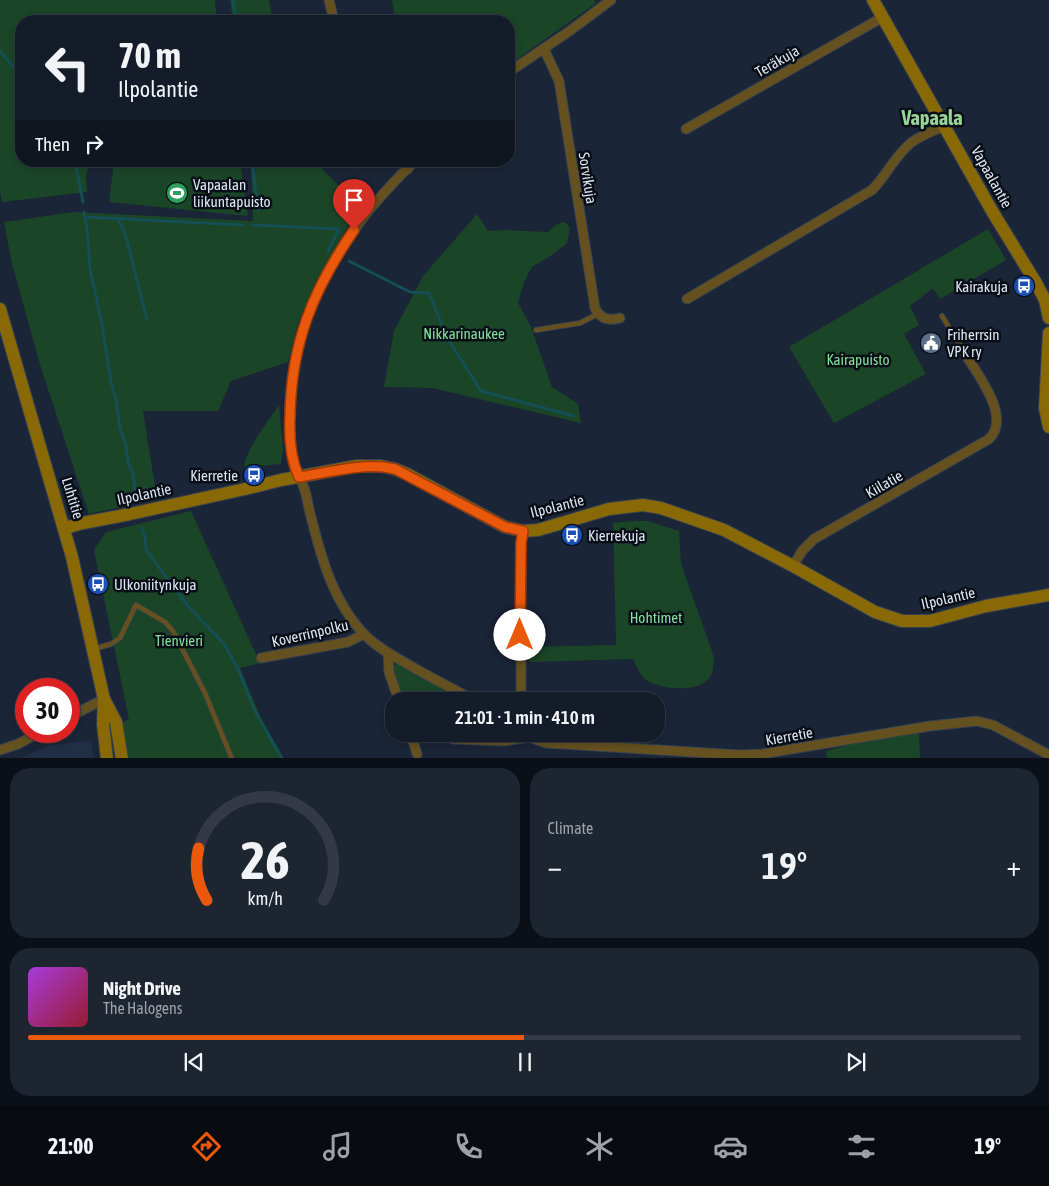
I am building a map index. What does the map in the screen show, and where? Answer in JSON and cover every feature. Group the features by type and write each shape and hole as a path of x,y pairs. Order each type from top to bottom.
{"street":[{"path":"329,0 333,15"},
{"path":"515,68 611,0"},
{"name":"Vapaalantie","path":"873,0 992,211 1046,300 1049,318"},
{"name":"Teräkuja","path":"686,129 883,17"},
{"name":"Sorvikuja","path":"544,49 559,81 595,308 598,314"},
{"path":"687,299 872,190 911,143 921,136 944,126"},
{"path":"408,169 378,199 334,260 307,316 296,352 290,400 289,428 293,464 304,490 330,582 340,601 364,634 388,653 460,692"},
{"name":"Luhtitie","path":"0,309 65,528 104,699 116,722 122,758"},
{"path":"598,314 606,319 620,318"},
{"path":"1049,339 1045,408 1049,427"},
{"name":"Kiilatie","path":"793,566 802,551 814,539 988,439 996,432 997,413 989,395 964,352"},
{"name":"Ilpolantie","path":"65,528 299,477 357,466 381,466 395,469 505,527 523,531 538,530 609,509 643,505 661,508 724,530 793,566 874,612 902,621 930,621 996,604 1049,595"},
{"path":"521,692 521,543 523,531"},
{"name":"Koverrinpolku","path":"261,658 348,642 364,634"},
{"path":"388,653 389,672 396,692"},
{"path":"80,711 104,699"},
{"name":"Luhtitie","path":"104,699 103,724 107,758"},
{"name":"Kierretie","path":"543,742 740,755 762,754 923,727 977,720 993,725 1049,756"},
{"path":"413,742 417,754"},
{"path":"0,750 20,743"}],"lane":[{"path":"536,330 580,323 598,314"},
{"path":"942,316 964,352"},
{"path":"93,650 111,644 120,638 136,605 165,622 174,631 195,672 232,758"}],"shaded area":[{"path":"91,741 94,758 20,758 50,745"}],"green space":[{"path":"0,0 215,0 216,15 15,15 15,167 88,167 86,177 87,192 2,202 0,191"},
{"path":"230,0 269,0 272,15 232,15"},
{"path":"392,0 594,0 596,3 515,61 515,15 394,15"},
{"name":"Vapaalan liikuntapuisto","path":"113,167 241,167 248,216 109,202"},
{"path":"250,167 321,167 359,207 314,285 298,323 288,362 231,381 218,411 143,411 157,499 89,514 41,368 12,264 4,222 74,212 253,221"},
{"name":"Nikkarinaukee","path":"477,214 488,231 548,232 557,224 565,222 570,228 567,243 532,267 524,282 518,303 531,327 552,387 578,404 581,423 432,388 384,387 394,331 423,276"},
{"name":"Kairapuisto","path":"988,229 1006,260 940,299 933,288 910,306 919,325 904,334 926,374 834,423 789,347"},
{"path":"279,405 283,449 281,464 244,467 253,443"},
{"name":"Tienvieri","path":"191,511 260,663 240,668 260,716 284,758 125,758 119,724 129,719 94,550 106,532"},
{"name":"Hohtimet","path":"648,521 679,531 681,564 714,657 712,673 700,685 671,688 652,683 643,677 633,659 529,662 528,647 616,645 613,523"},
{"path":"397,663 450,692 401,692 393,667"},
{"path":"919,731 920,758 827,758 826,751 872,739"}],"waterway":[{"path":"233,0 235,15"},
{"path":"0,51 15,69"},
{"path":"76,167 83,202"},
{"path":"253,167 258,210"},
{"path":"84,212 90,269 101,319 120,428 126,445 128,463 133,473 136,500"},
{"path":"85,217 243,225"},
{"path":"117,218 125,233 147,320"},
{"path":"252,225 339,229 328,251"},
{"path":"349,261 410,292 429,293 448,339 481,391 574,416"},
{"path":"142,528 146,550 188,606 224,644 238,669 255,711 281,758"}],"place":[{"name":"Vapaalan liikuntapuisto","path":"177,193"},
{"name":"Kairakuja","path":"1024,286"},
{"name":"Friherrsin VPK ry","path":"931,343"},
{"name":"Kierretie","path":"254,475"},
{"name":"Kierrekuja","path":"572,535"},
{"name":"Ulkoniitynkuja","path":"98,584"}],"district":[{"name":"Vapaala","path":"932,117"}],"route":[{"path":"354,230 335,258 320,287 298,343 292,373 290,400 289,428 293,464 299,477 357,466 381,466 395,469 408,474 505,527 523,531 521,543 520,635"}]}
